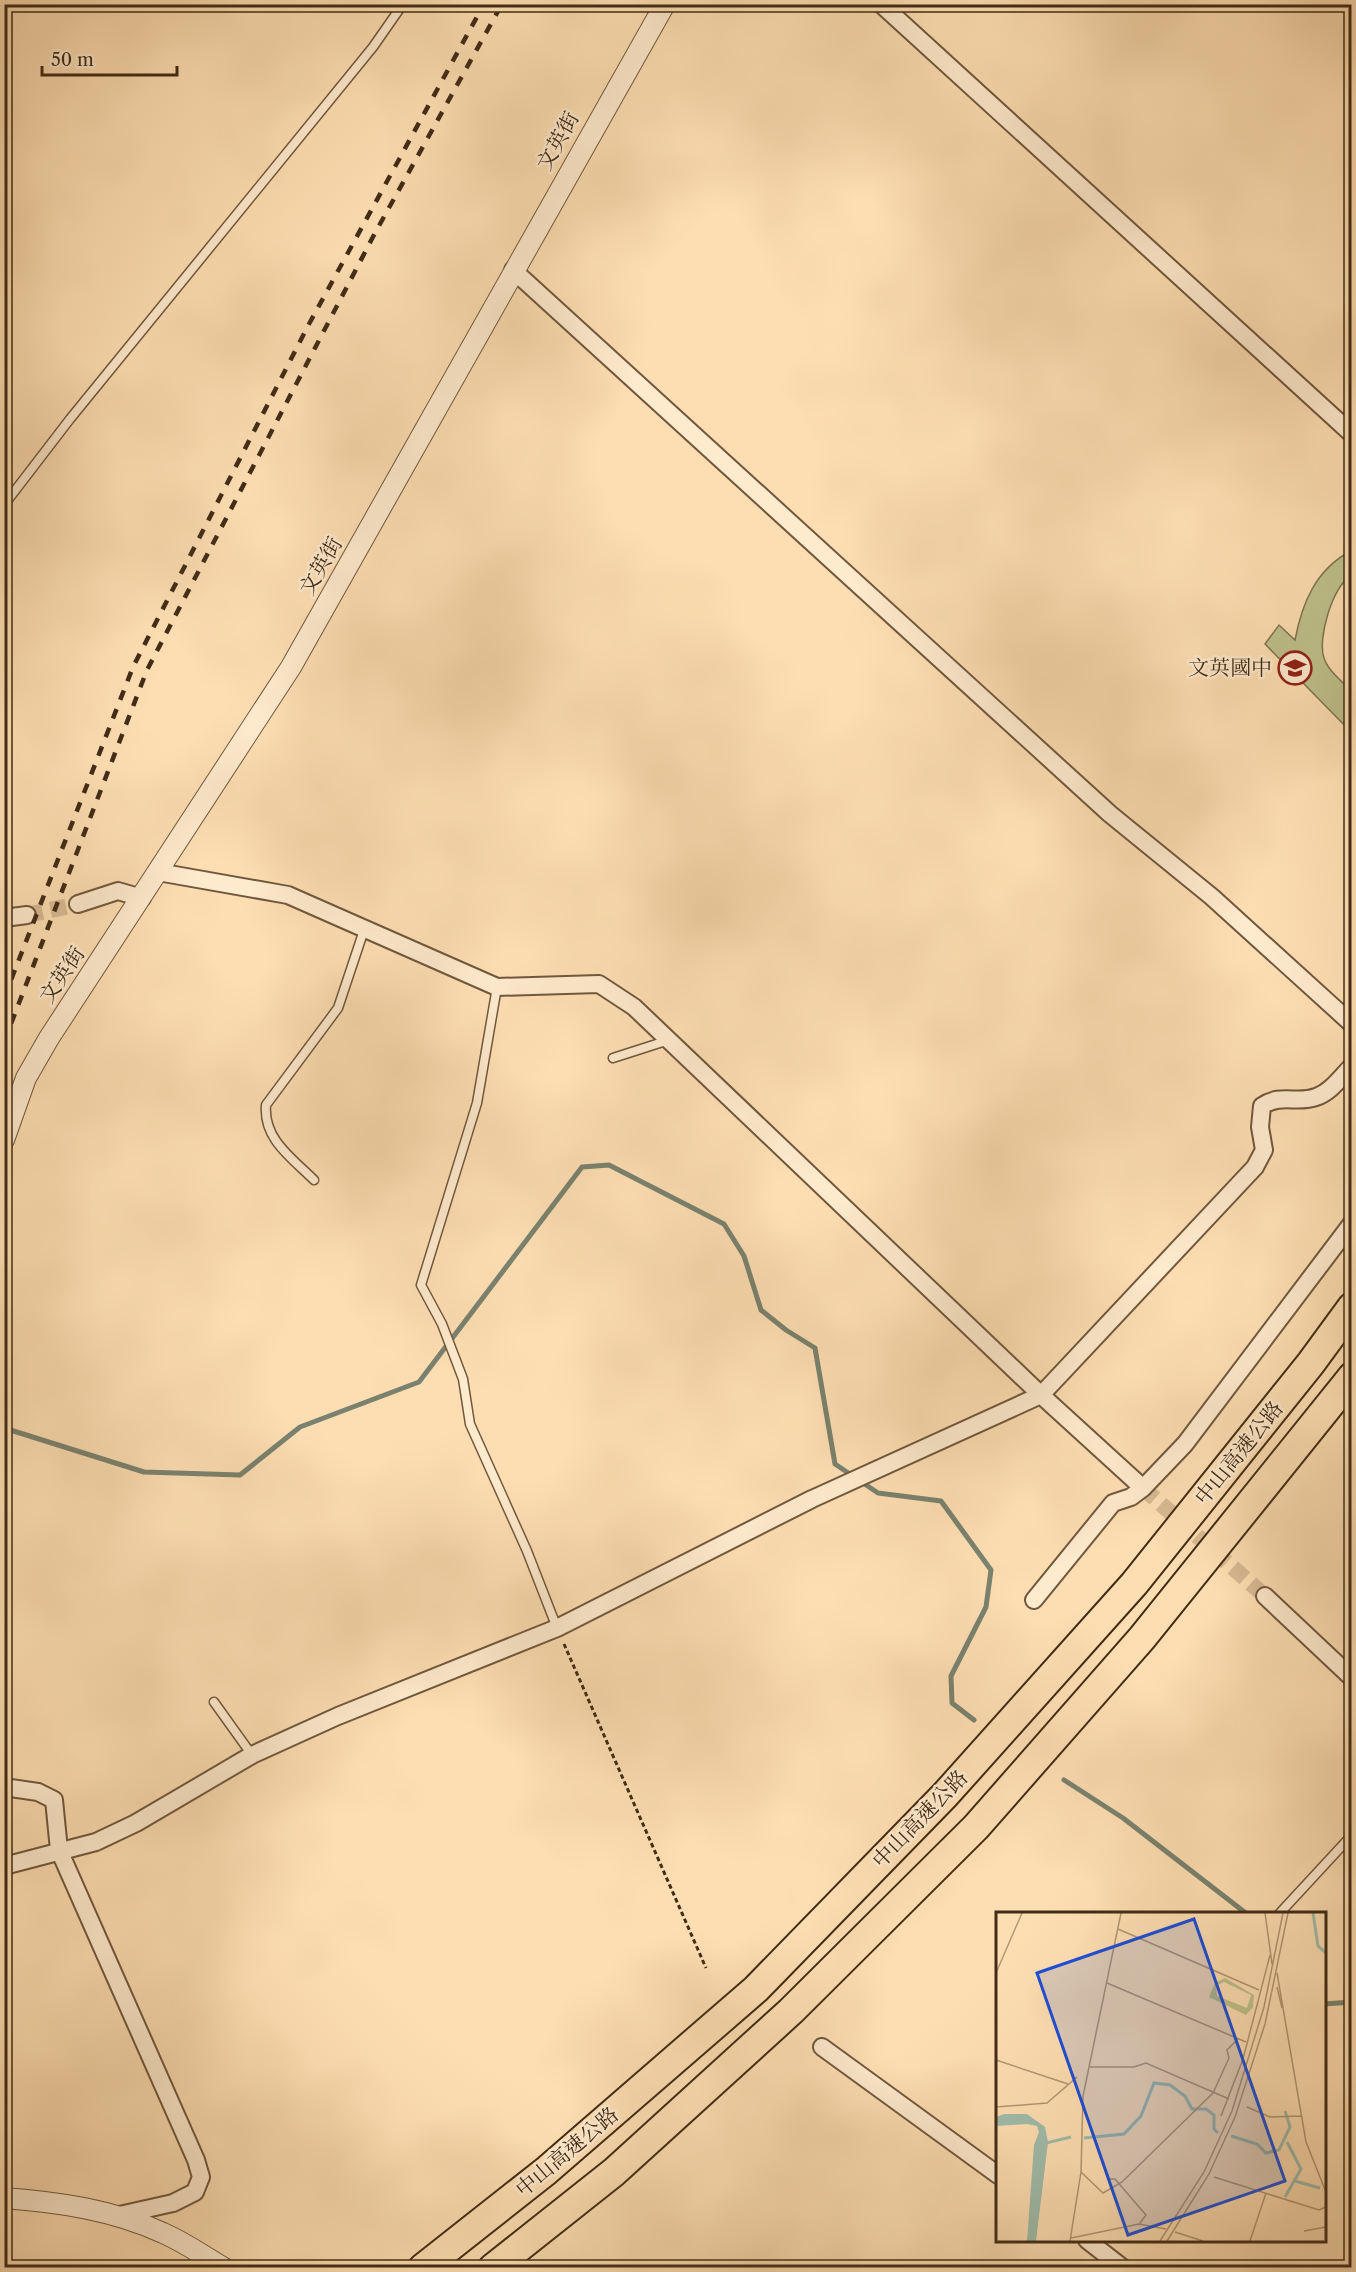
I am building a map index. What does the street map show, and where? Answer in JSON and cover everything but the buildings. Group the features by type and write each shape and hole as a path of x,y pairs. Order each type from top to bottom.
{"highway":[{"name":"中山高速公路","path":"423,2268 546,2171 756,1989 937,1804 1134,1584 1311,1363 1352,1307"},
{"name":"中山高速公路","path":"493,2268 614,2172 791,2012 976,1827 1142,1638 1352,1377"}],"street":[{"name":"文英街","path":"4,1140 32,1068 291,667 665,4"},
{"path":"881,4 1351,432"},
{"path":"513,270 1101,806 1212,897 1352,1024"},
{"path":"158,872 288,895 497,987 599,984 634,1007 1041,1395 1143,1488"},
{"path":"78,904 118,891 142,898"},
{"path":"4,918 27,915"},
{"path":"4,1866 96,1842 136,1823 252,1755 338,1716 557,1628 866,1474 1041,1395 1255,1167 1264,1150 1260,1127 1262,1106 1272,1099 1315,1098 1329,1090 1352,1066"},
{"path":"1034,1600 1113,1503 1131,1497 1143,1488 1185,1444 1352,1223"},
{"path":"1265,1596 1352,1678"},
{"path":"4,1787 38,1792 54,1800 59,1850 196,2160 201,2177 195,2192 183,2198 115,2216"},
{"path":"822,2047 996,2174"},
{"path":"4,2198 55,2202 115,2216 163,2232 224,2268"},
{"path":"1091,2242 1123,2268"}],"lane":[{"path":"4,505 70,419 373,47 403,4"},
{"path":"314,1180 271,1137 264,1122 266,1106 338,1008 364,930"},
{"path":"497,987 477,1103 421,1285 446,1334 463,1379 470,1424 527,1551 557,1628"},
{"path":"613,1058 669,1040"},
{"path":"214,1702 252,1755"},
{"path":"1281,1912 1352,1835"}],"path":[{"path":"557,1628 706,1968"}],"green space":[{"path":"1351,551 1351,576 1338,590 1328,613 1322,649 1329,667 1351,691 1351,732 1265,644 1279,625 1295,640 1302,613 1313,588 1328,567"}],"waterway":[{"path":"4,1428 144,1472 240,1475 300,1427 419,1382 582,1167 609,1165 724,1224 744,1256 761,1310 786,1330 815,1348 835,1464 878,1493 941,1501 991,1570 986,1607 951,1676 952,1703 974,1720"},
{"path":"1064,1780 1123,1818 1244,1912"},
{"path":"1326,2004 1352,2002"}],"tunnel":[{"path":"27,915 78,904"},
{"path":"1143,1488 1265,1596"}],"railway":[{"path":"4,998 133,667 309,324 484,4"},
{"path":"4,1042 147,670 375,233 502,4"}],"place":[{"name":"文英國中","path":"1295,668"}]}
